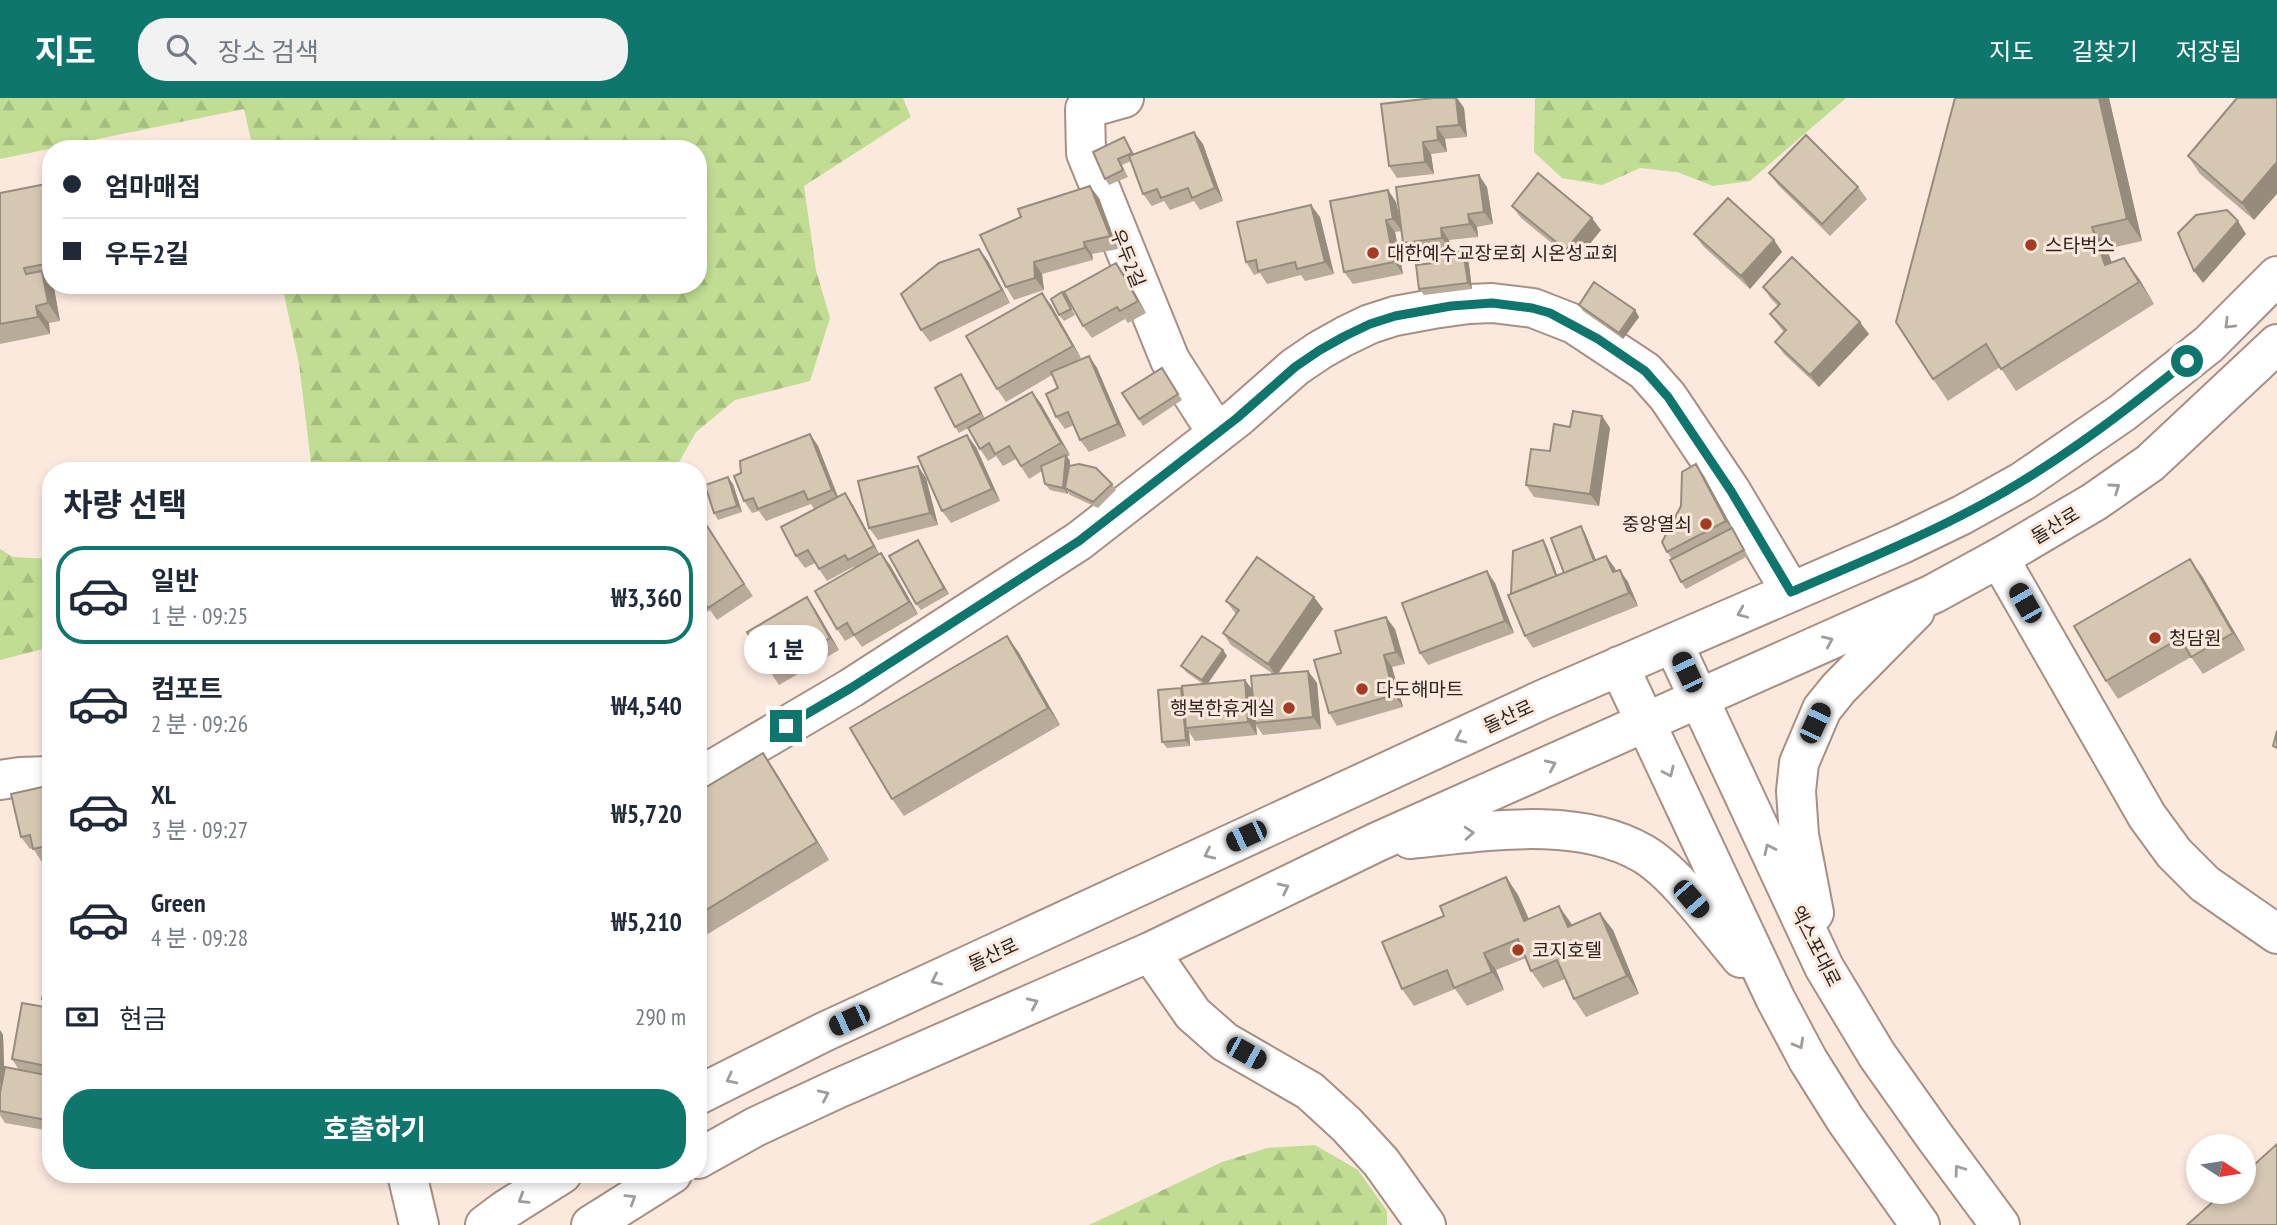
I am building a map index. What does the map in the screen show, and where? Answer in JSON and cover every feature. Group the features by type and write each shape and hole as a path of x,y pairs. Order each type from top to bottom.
{"main road":[{"name":"우두2길","path":"1124,98 1085,109 1086,153 1170,360 1217,433"},
{"name":"돌산로","path":"707,1091 837,1026 1544,699 1962,515 2023,481 2122,413 2198,352 2277,276"},
{"path":"707,773 851,688 1079,541 1217,433 1295,367 1345,336 1395,316 1469,304 1492,303 1532,308 1562,319 1598,339 1645,371 1668,397 1731,491 1791,592"},
{"name":"돌산로","path":"707,1154 755,1127 1150,952 1377,842 1933,594 2095,502 2150,463 2277,344"},
{"path":"1999,558 2147,816 2174,853 2205,884 2277,934"},
{"path":"1824,967 1799,835 1796,791 1799,762 1822,709 1839,688 1933,594"},
{"name":"엑스포대로","path":"1673,643 1824,967 1877,1055 2000,1225"},
{"path":"1619,666 1775,998 1808,1060 1845,1119 1920,1225"},
{"path":"0,780 42,776"},
{"path":"1377,842 1516,830 1570,831 1610,839 1644,854 1674,880 1775,998"},
{"path":"1150,952 1193,1014 1225,1042 1310,1091 1347,1125 1381,1161 1426,1225"},
{"path":"409,1183 419,1225"},
{"path":"485,1225 548,1183"},
{"path":"591,1225 658,1183"}],"green space":[{"path":"0,98 903,98 911,117 804,186 816,270 830,318 810,381 735,400 696,432 679,462 311,462 299,364 284,294 707,294 707,140 251,140 244,109 93,140 42,140 42,150 0,159"},
{"path":"1535,98 1846,98 1750,181 1713,186 1677,172 1640,168 1602,185 1562,178 1534,152"},
{"path":"0,549 13,557 42,559 42,649 0,660"},
{"path":"1315,1145 1358,1170 1387,1211 1387,1225 1089,1225 1222,1162 1267,1148"}],"building":[{"path":"1456,98 1459,125 1437,127 1438,140 1423,142 1425,162 1389,166 1381,104"},
{"name":"스타벅스","path":"1955,98 2099,98 2127,219 2092,227 2105,265 2124,258 2139,282 2001,369 1986,344 1933,379 1896,322"},
{"path":"2237,98 2277,98 2277,162 2242,203 2188,156"},
{"path":"1194,132 1215,188 1192,198 1188,188 1161,198 1157,189 1143,194 1129,156"},
{"path":"1806,135 1858,187 1822,224 1769,173"},
{"path":"1124,137 1132,153 1118,159 1123,170 1105,179 1093,152"},
{"path":"1538,173 1592,218 1566,250 1512,206"},
{"path":"1479,175 1484,212 1468,214 1470,224 1441,228 1442,238 1403,243 1396,187"},
{"path":"42,185 42,265 24,268 26,274 42,271 42,294 46,294 48,303 36,306 38,317 0,324 0,193"},
{"path":"1090,186 1110,236 1084,242 1085,248 1034,262 1035,278 1006,287 980,235 1021,217 1018,209"},
{"name":"대한예수교장로회 시온성교회","path":"1388,190 1393,219 1386,220 1394,262 1344,272 1330,201"},
{"path":"1728,198 1774,240 1741,276 1694,234"},
{"path":"1311,205 1325,262 1297,269 1295,262 1258,271 1256,260 1246,262 1237,222"},
{"path":"2227,210 2238,221 2194,271 2178,233 2196,215"},
{"path":"979,249 1002,290 921,330 901,294 939,263"},
{"path":"1463,251 1468,283 1419,289 1416,265 1433,263 1432,255"},
{"path":"1792,257 1860,322 1810,375 1775,342 1786,330 1770,314 1780,304 1763,287"},
{"path":"1116,263 1138,301 1120,311 1117,307 1083,326 1064,292"},
{"path":"1594,282 1635,310 1619,333 1579,305"},
{"path":"1062,292 1071,309 1059,315 1051,299"},
{"path":"1042,293 1073,346 997,389 966,336"},
{"path":"1089,356 1118,424 1080,440 1068,412 1056,417 1046,394 1058,388 1051,372"},
{"path":"1162,368 1178,394 1139,419 1122,393"},
{"path":"961,374 981,413 955,427 935,388"},
{"path":"1032,392 1061,443 1021,466 1009,446 995,454 989,443 980,449 968,428"},
{"path":"1573,411 1602,416 1590,494 1526,485 1531,449 1550,451 1554,424 1570,427"},
{"path":"810,434 832,490 808,500 804,491 758,509 753,498 744,501 734,476 741,473 740,461"},
{"path":"967,435 992,489 942,511 918,457"},
{"path":"1066,455 1063,488 1045,484 1041,466"},
{"path":"1079,464 1096,468 1112,484 1093,502 1065,488 1069,466"},
{"path":"1696,464 1726,521 1667,552 1662,542 1681,506 1682,472"},
{"path":"918,466 930,513 869,528 858,481"},
{"path":"728,477 737,506 714,513 707,484"},
{"path":"845,493 874,546 848,560 845,555 819,569 808,550 796,556 781,527"},
{"path":"707,526 744,584 707,606"},
{"path":"1581,526 1594,561 1564,573 1551,538"},
{"path":"1732,528 1744,550 1681,582 1670,560"},
{"path":"918,540 944,588 916,604 889,556"},
{"path":"1543,540 1556,576 1511,594 1513,551"},
{"path":"881,553 909,602 854,635 847,623 837,629 815,591"},
{"path":"1606,556 1613,572 1620,570 1629,593 1525,636 1508,595"},
{"path":"1257,557 1314,597 1268,664 1223,633 1239,610 1226,601"},
{"path":"2190,559 2233,633 2191,657 2180,638 2106,681 2074,626"},
{"path":"1487,571 1505,621 1420,653 1402,603"},
{"path":"807,597 830,638 771,673 747,632"},
{"path":"1386,617 1396,652 1384,655 1394,695 1329,713 1314,660 1341,653 1335,631"},
{"path":"1007,636 1048,708 892,799 850,728"},
{"path":"1202,636 1223,650 1202,680 1181,666"},
{"path":"1308,671 1313,717 1255,723 1251,676"},
{"path":"1245,680 1248,722 1186,728 1182,686"},
{"path":"1181,688 1186,740 1162,742 1158,690"},
{"path":"2277,731 2277,748 2273,746"},
{"path":"763,753 817,842 707,909 707,787"},
{"path":"42,787 42,847 33,849 30,835 21,837 11,794"},
{"name":"코지호텔","path":"1506,877 1524,921 1559,906 1568,927 1600,913 1627,976 1574,999 1557,960 1531,971 1518,939 1484,953 1492,972 1454,988 1447,970 1402,989 1382,942 1444,916 1440,906"},
{"path":"22,1003 42,1006 42,1065 12,1059"},
{"path":"5,1067 42,1074 42,1119 0,1111"},
{"path":"2277,1144 2277,1225 2187,1225 2211,1204 2256,1204 2256,1163"}],"place":[{"name":"스타벅스","path":"2031,245"},
{"name":"대한예수교장로회 시온성교회","path":"1373,253"},
{"name":"중앙열쇠","path":"1706,524"},
{"name":"청담원","path":"2155,638"},
{"name":"다도해마트","path":"1362,689"},
{"name":"행복한휴게실","path":"1289,708"},
{"name":"코지호텔","path":"1518,950"}],"route":[{"path":"786,726 851,688 1079,541 1237,418 1295,367 1320,350 1370,324 1395,316 1469,304 1492,303 1532,308 1574,324 1645,371 1668,397 1731,491 1791,592 1902,544 2023,481 2122,413 2187,361"}]}
